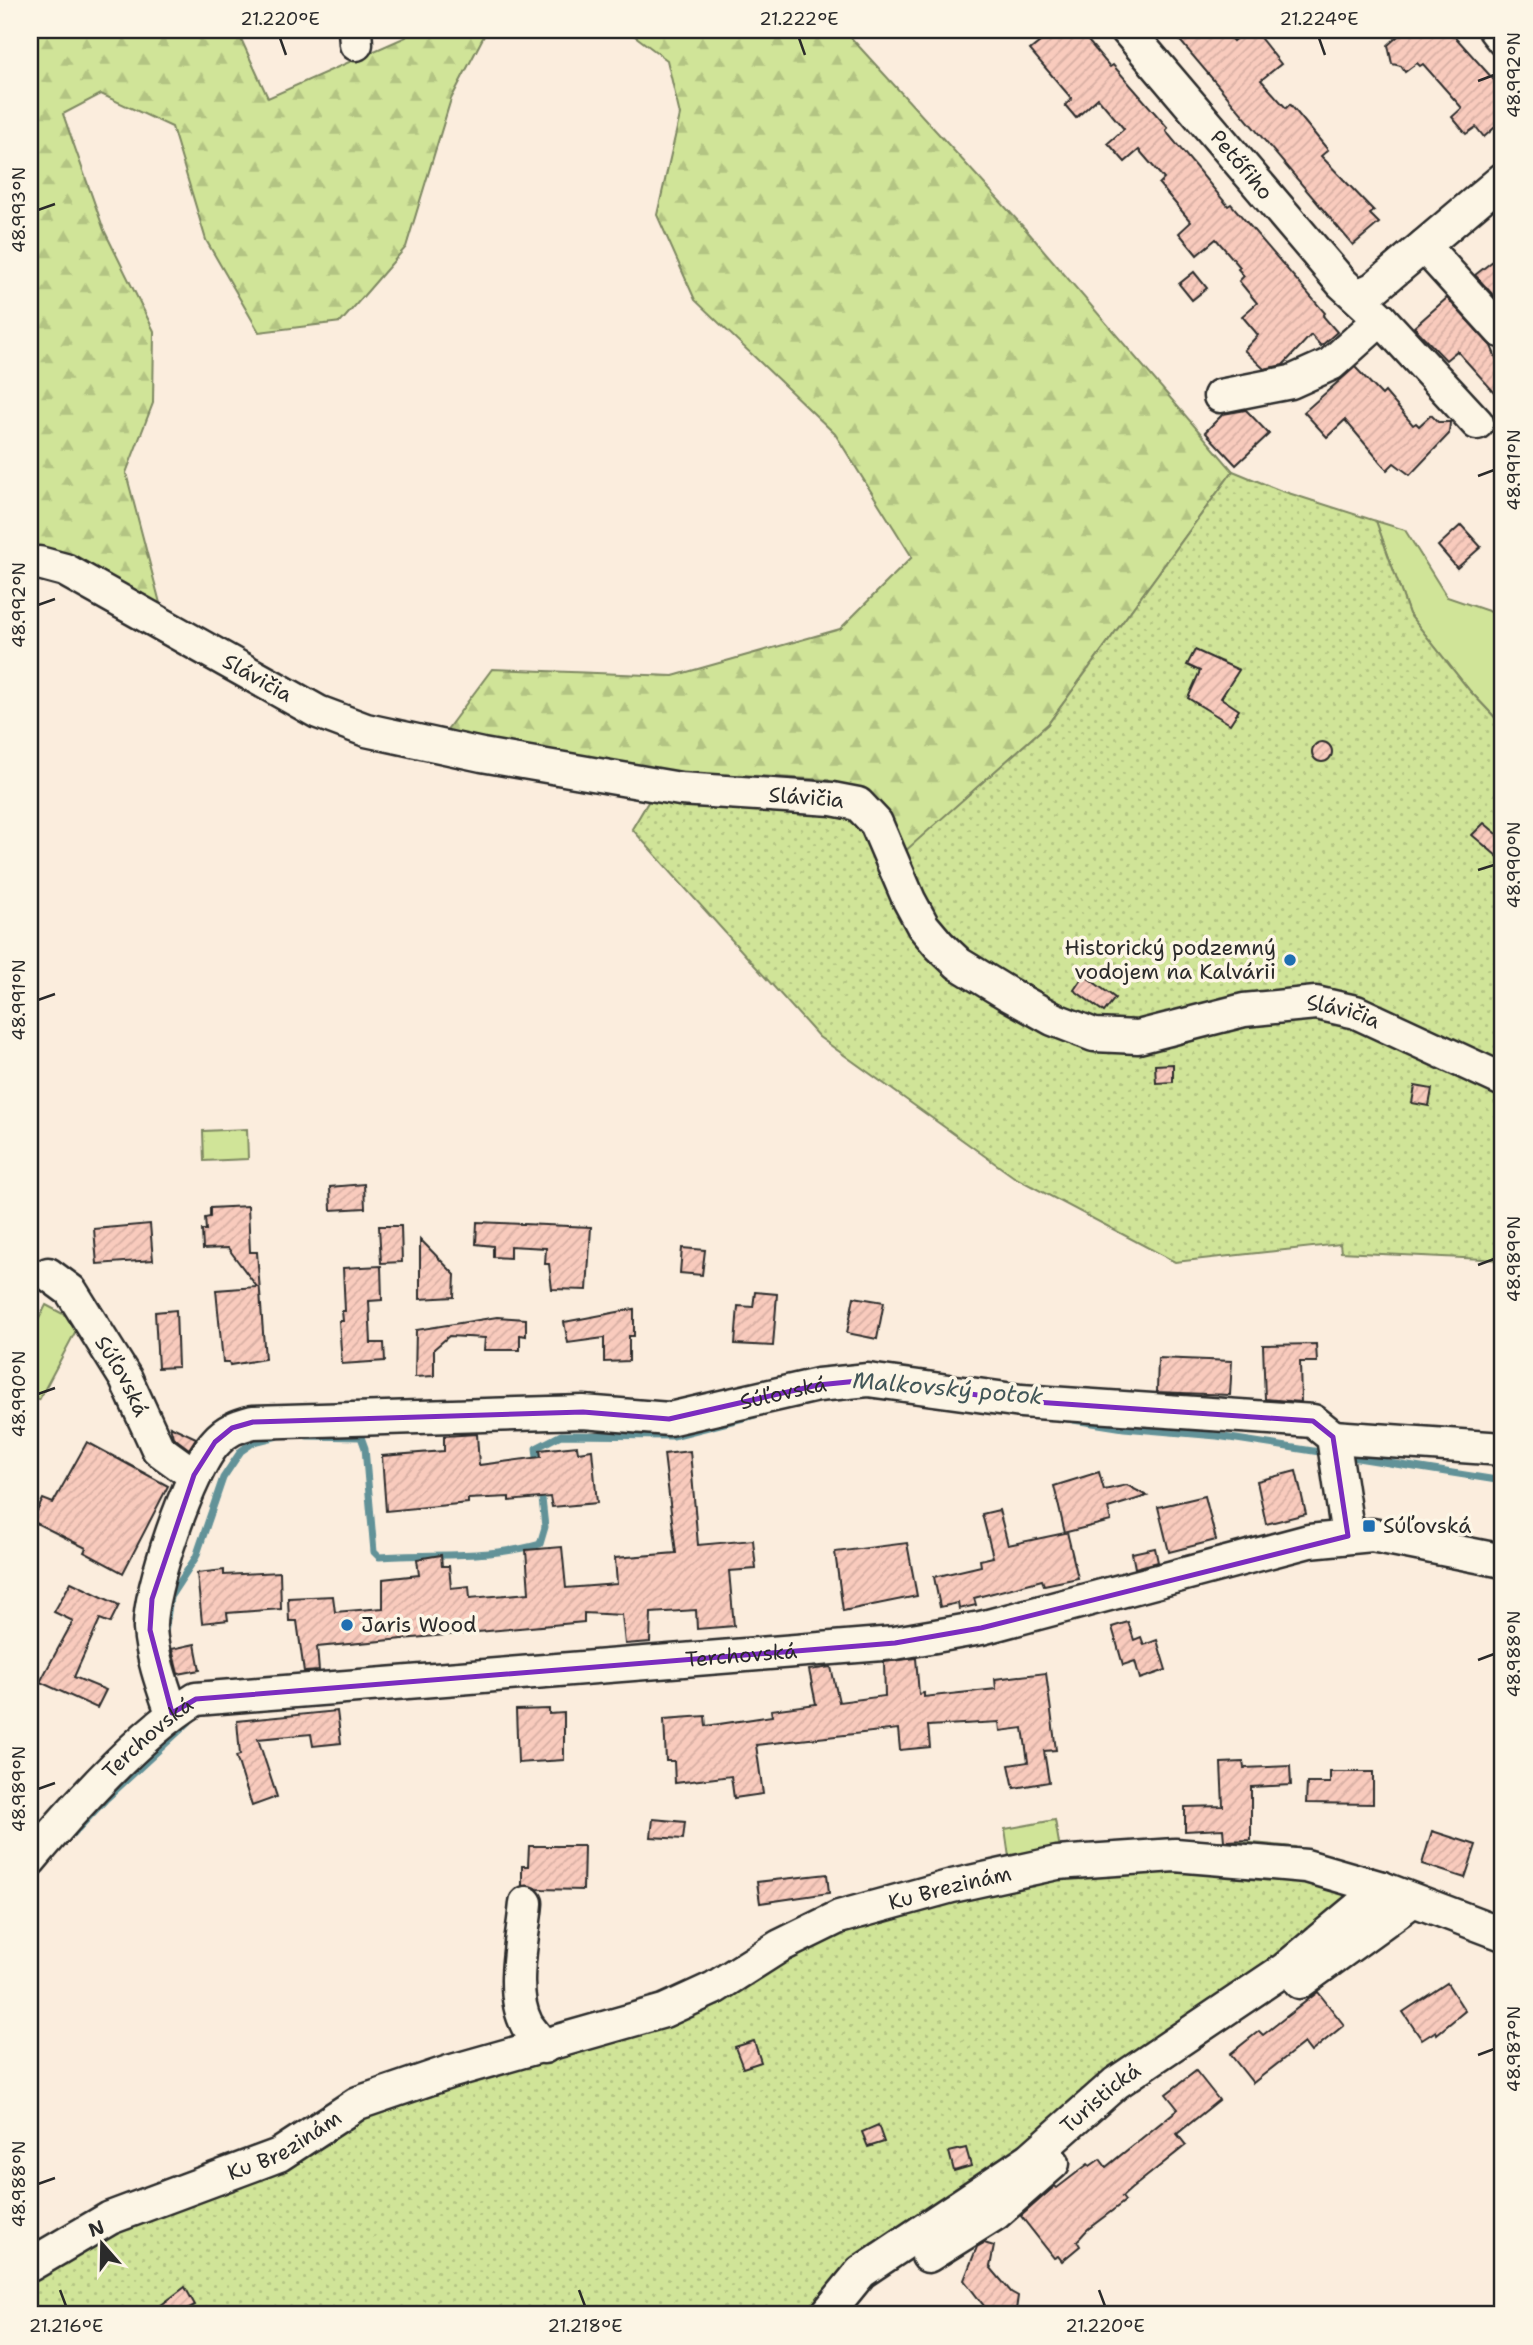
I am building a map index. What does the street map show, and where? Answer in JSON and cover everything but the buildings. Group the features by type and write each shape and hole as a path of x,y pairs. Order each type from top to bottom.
{"street":[{"name":"Petőfiho","path":"1127,30 1342,283 1359,295 1477,423"},
{"path":"1495,30 1503,40"},
{"path":"1359,295 1373,289 1503,179"},
{"path":"1424,246 1501,331"},
{"path":"1220,397 1291,382 1331,363 1381,319"},
{"name":"Slávičia","path":"30,565 39,564 65,570 306,705 335,720 366,730 482,755 680,789 832,799 858,804 876,823 909,900 923,926 939,945 960,964 1008,994 1053,1019 1094,1035 1138,1037 1244,1010 1316,1003 1356,1012 1503,1080"},
{"name":"Súľovská","path":"48,1274 71,1291 78,1302 126,1379 158,1449 194,1475"},
{"name":"Súľovská","path":"182,1707 150,1630 152,1599 194,1475 219,1439 232,1428 253,1422 583,1412 669,1419 818,1385 868,1380 1021,1401 1313,1420 1333,1437"},
{"path":"1348,1536 1333,1437 1503,1449"},
{"name":"Terchovská","path":"30,1860 57,1828 182,1707 895,1643 981,1628 1309,1541 1348,1536 1372,1535 1503,1561"},
{"name":"Ku Brezinám","path":"30,2265 110,2218 279,2155 358,2103 449,2072 664,2011 713,1988 780,1946 839,1917 952,1886 1057,1863 1175,1855 1306,1866 1382,1888 1503,1934"},
{"name":"Turistická","path":"826,2315 862,2272 1030,2159 1116,2083 1285,1969 1382,1888"},
{"name":"Turistická","path":"928,2256 995,2214 1144,2082 1296,1985 1412,1901"},
{"path":"526,1903 519,1973 520,2003 526,2023 544,2047"}],"highlighted area":[{"path":"868,1380 1021,1401 1313,1421 1333,1437 1348,1536 981,1628 895,1643 196,1699 172,1713 150,1630 152,1599 194,1475 215,1442 232,1428 253,1422 583,1412 669,1419 818,1385"}],"green space":[{"path":"30,30 237,30 268,98 406,37 410,30 487,30 451,99 406,247 341,322 259,332 206,240 172,127 101,94 63,114 104,230 154,331 153,403 126,473 161,607 73,555 30,565"},
{"path":"627,30 844,30 1028,232 1233,471 1048,724 893,863 657,787 434,747 492,669 673,676 840,629 912,557 835,434 695,300 657,215 680,115 667,60"},
{"path":"1233,471 1279,490 1376,521 1409,614 1470,691 1503,726 1503,1260 1341,1252 1340,1244 1175,1262 1014,1177 819,1037 632,829 657,787 740,775 828,780 868,812 893,862 1048,724"},
{"path":"1376,521 1405,530 1447,597 1503,616 1503,726 1470,691 1409,614"},
{"path":"247,1129 248,1159 204,1161 203,1131"},
{"path":"46,1305 80,1323 39,1400 30,1394 30,1336"},
{"path":"1055,1820 1061,1855 1010,1864 1005,1829"},
{"path":"1231,1841 1295,1847 1366,1892 923,2234 834,2315 30,2315 30,2279 325,2118 569,2052 776,1937 1145,1842"}],"waterway":[{"name":"Malkovský potok","path":"538,1467 536,1448 561,1435 673,1436 755,1415"},
{"name":"Malkovský potok","path":"1067,1419 1124,1428 1217,1436 1326,1453"},
{"name":"Malkovský potok","path":"165,1633 170,1597 196,1557 223,1478 241,1451 254,1442 278,1436"},
{"name":"Malkovský potok","path":"307,1436 361,1437 365,1448 374,1552 379,1557 481,1554 540,1544 545,1527 541,1489"},
{"name":"Malkovský potok","path":"1345,1456 1503,1481"},
{"name":"Malkovský potok","path":"72,1835 105,1800 189,1722 190,1715"},
{"name":"Malkovský potok","path":"30,1882 43,1867"}],"place":[{"name":"Historický podzemný vodojem na Kalvárii","path":"1290,960"},
{"name":"Súľovská","path":"1369,1526"},
{"name":"Jaris Wood","path":"347,1625"}]}
